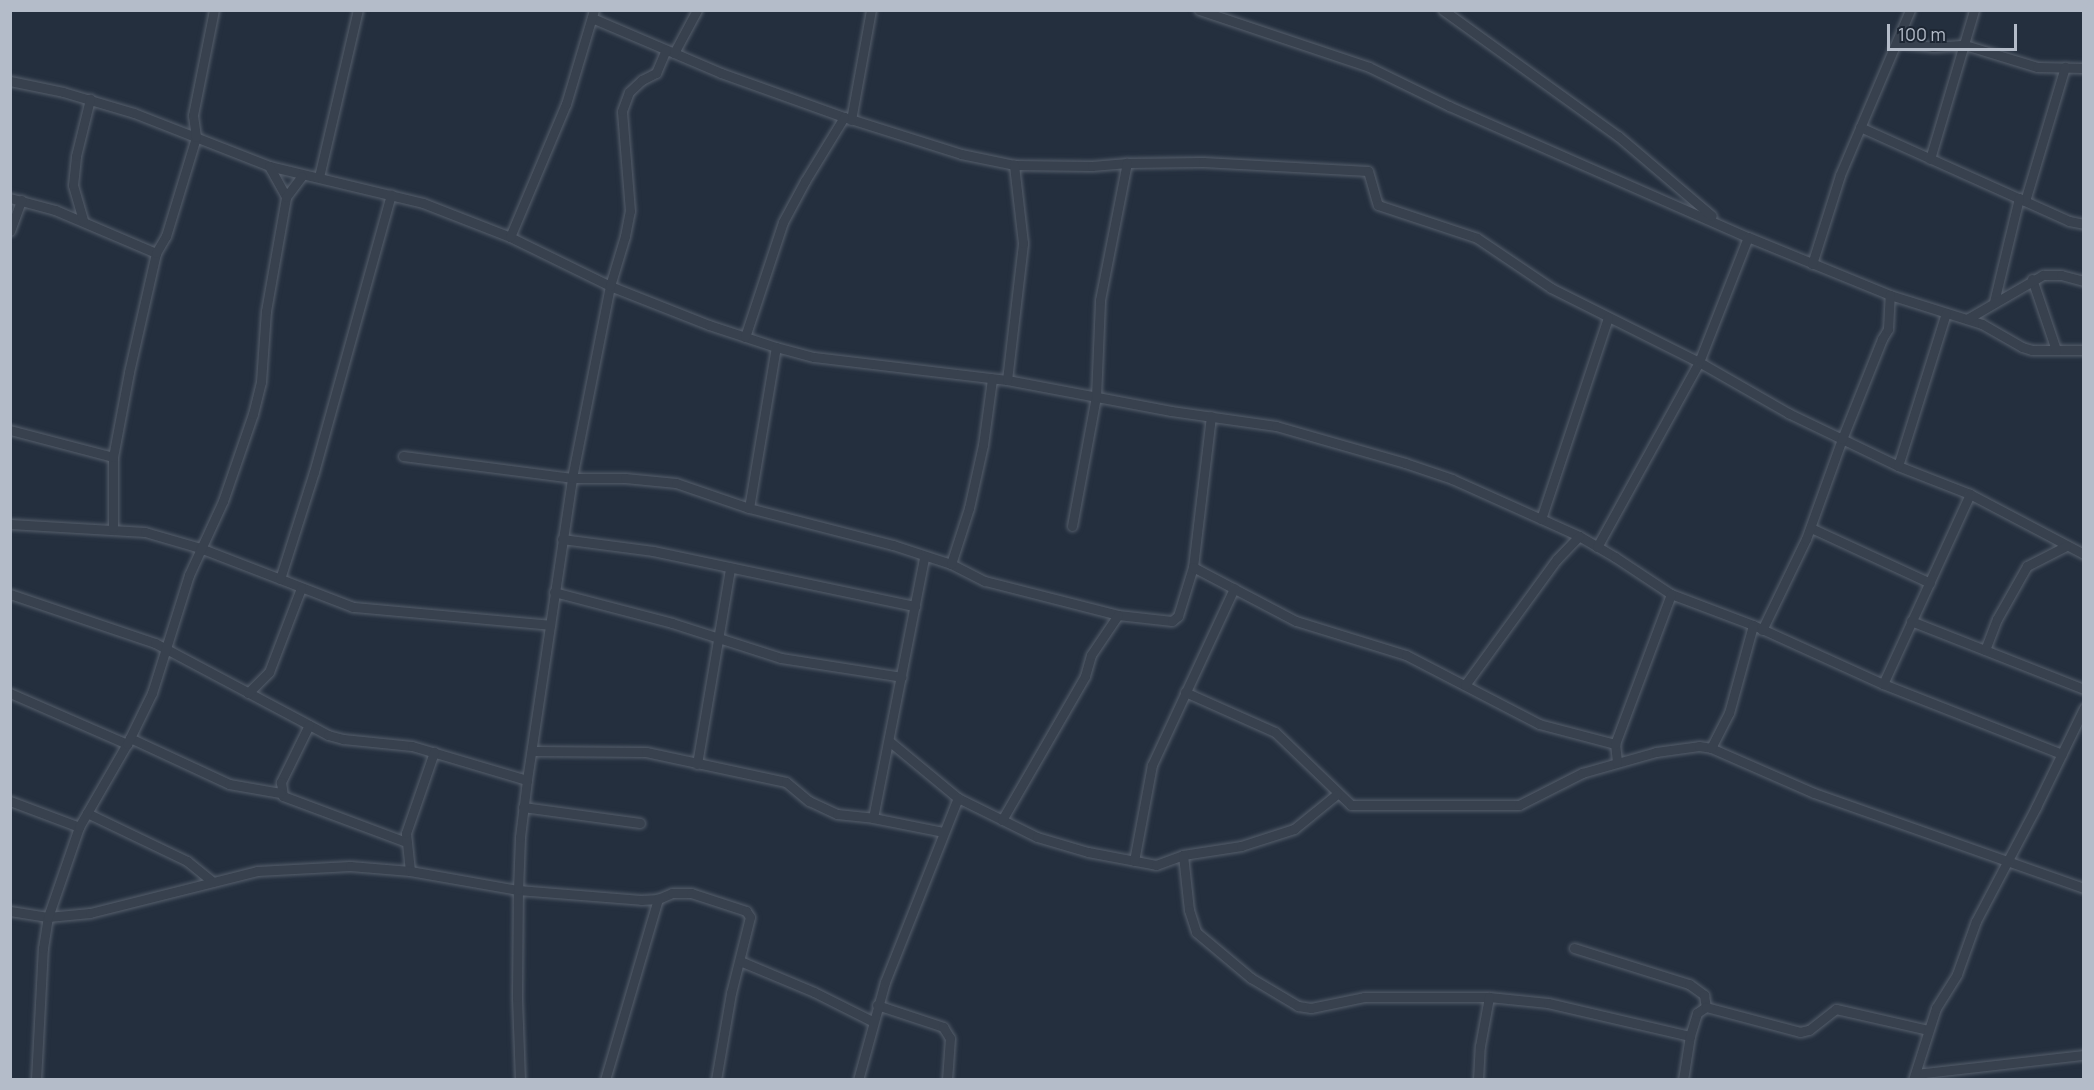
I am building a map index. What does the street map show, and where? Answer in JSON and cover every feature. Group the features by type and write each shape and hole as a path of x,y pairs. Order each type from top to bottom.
{"street":[{"path":"113,528 112,457 156,253 166,236 196,137 194,115 214,10"},
{"path":"319,177 358,10"},
{"path":"520,1080 517,997 518,890 523,807 572,478 610,286 626,236 630,211 622,111 629,92 642,80 656,73 697,10"},
{"path":"745,337 783,222 805,181 848,118 871,10"},
{"path":"1199,10 1369,67 1449,106 1748,237 1890,295 1967,319 2022,347 2032,350 2084,350"},
{"path":"1443,10 1618,136 1720,224"},
{"path":"1812,264 1840,175 1910,10"},
{"path":"1930,159 1974,10"},
{"path":"510,237 566,104 593,14 670,52 721,73 848,118 961,154 1014,165 1092,166 1127,162 1224,163 1368,171 1378,205 1477,238 1551,288 1700,362 1788,412 1898,466 1970,494 2084,554"},
{"path":"1897,43 1934,47 1965,45 2037,67 2084,68"},
{"path":"1994,302 2022,199 2064,67"},
{"path":"10,81 90,99 269,166 302,176 319,177 423,203 510,237 610,286 776,347 814,357 1007,380 1096,398 1276,426 1405,463 1452,479 1578,537 1598,547 1671,594 1753,625 1883,684 2062,754"},
{"path":"82,220 73,185 76,156 90,99"},
{"path":"1860,127 2069,221 2084,224"},
{"path":"1072,526 1096,398 1100,300 1127,162"},
{"path":"1007,380 1023,243 1014,165"},
{"path":"269,166 286,197"},
{"path":"36,1080 43,948 48,917 79,827 128,741 152,693 182,596 200,548 223,501 254,414 261,382 266,311 286,197 302,176"},
{"path":"280,579 314,472 391,195"},
{"path":"10,198 82,220 156,253"},
{"path":"10,231 21,200"},
{"path":"1598,547 1700,362 1748,237"},
{"path":"1967,319 2032,279 2053,274 2084,281"},
{"path":"2032,279 2056,350"},
{"path":"1762,630 1810,528 1842,439 1882,339 1890,326 1890,295"},
{"path":"1898,466 1946,312"},
{"path":"1541,519 1608,318"},
{"path":"749,508 776,347"},
{"path":"951,564 969,508 983,446 992,379"},
{"path":"403,456 572,478 661,480 749,508 849,531 951,564 985,581 1118,615 1165,621 1175,619 1193,567 1211,416"},
{"path":"10,430 112,457"},
{"path":"1883,684 1970,494"},
{"path":"10,524 145,531 200,548 353,607 550,625"},
{"path":"1810,528 1930,583"},
{"path":"1464,685 1557,559 1578,537"},
{"path":"562,539 653,551 915,606"},
{"path":"1985,650 2001,610 2026,566 2066,546"},
{"path":"873,818 924,557"},
{"path":"697,764 720,638 730,567"},
{"path":"1193,567 1296,621 1406,655 1539,724 1615,744"},
{"path":"248,693 269,672 301,588"},
{"path":"1134,861 1148,779 1185,692 1234,588"},
{"path":"554,592 720,638 781,658 902,677"},
{"path":"10,594 106,628 140,636 309,725 344,739 395,742 527,780"},
{"path":"1617,762 1615,744 1671,594"},
{"path":"1002,820 1085,676 1092,655 1118,615"},
{"path":"1911,621 2084,689"},
{"path":"1712,748 1733,703 1753,625"},
{"path":"1185,692 1275,732 1337,794 1347,803 1357,806 1508,806 1528,802 1582,773 1617,762 1683,748 1712,748 1814,793 2084,888"},
{"path":"10,693 229,784 280,793 406,842"},
{"path":"2084,708 2008,862 1976,921 1957,974 1936,1008 1915,1077 2084,1055"},
{"path":"280,793 281,782 309,725"},
{"path":"889,741 958,798 1002,820 1037,837 1088,852 1134,861 1162,864 1183,855 1241,846 1294,829 1337,794"},
{"path":"533,751 635,751 786,782 826,810 943,832"},
{"path":"410,871 406,842 413,807 434,752"},
{"path":"858,1080 877,1005 958,798"},
{"path":"10,801 79,827"},
{"path":"523,807 640,823"},
{"path":"87,813 187,861 213,882"},
{"path":"1183,855 1189,910 1196,932 1251,978 1298,1006 1311,1008 1364,997 1489,997 1548,1003 1690,1036"},
{"path":"10,911 48,917 90,913 257,871 350,866 410,871 518,890 640,900 658,899 672,893 691,893 746,911 750,917 716,1080"},
{"path":"605,1080 658,899"},
{"path":"1574,948 1689,984 1704,995 1706,1007"},
{"path":"740,961 814,992 872,1021"},
{"path":"1478,1080 1480,1046 1489,997"},
{"path":"877,1005 943,1027 950,1038 947,1080"},
{"path":"1683,1080 1690,1036 1697,1013 1706,1007 1800,1032 1809,1030 1836,1009 1928,1030"}]}
